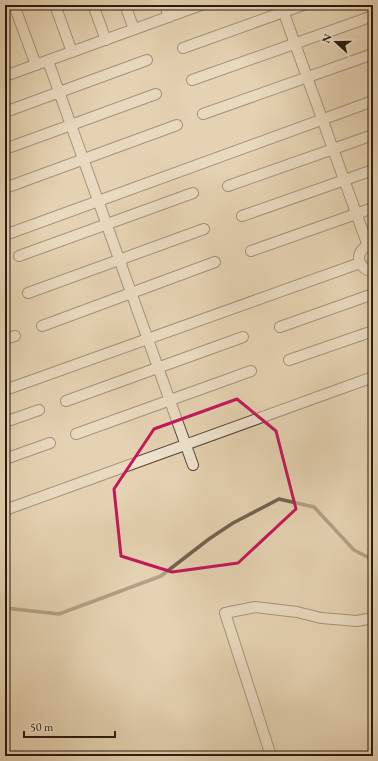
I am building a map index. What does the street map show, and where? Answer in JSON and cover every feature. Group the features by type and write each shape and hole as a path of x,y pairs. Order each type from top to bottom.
{"street":[{"path":"14,5 36,66"},
{"path":"55,5 72,52"},
{"path":"93,5 106,40"},
{"path":"125,5 134,30"},
{"path":"165,5 169,17"},
{"path":"5,76 36,66 200,5"},
{"path":"183,48 282,9 303,5"},
{"path":"282,9 344,180 371,246 361,250 359,259 360,263 365,269 373,271"},
{"path":"192,80 373,16"},
{"path":"203,114 373,54"},
{"path":"5,112 147,60"},
{"path":"48,61 193,465"},
{"path":"5,149 156,94"},
{"path":"5,235 373,101"},
{"path":"5,188 177,125"},
{"path":"228,186 373,135"},
{"path":"242,216 373,170"},
{"path":"19,256 193,193"},
{"path":"252,251 373,208"},
{"path":"28,293 204,229"},
{"path":"42,326 215,262"},
{"path":"5,390 360,263"},
{"path":"280,327 373,294"},
{"path":"289,360 373,331"},
{"path":"5,339 15,336"},
{"path":"66,401 243,337"},
{"path":"76,434 251,371"},
{"path":"5,510 373,377"},
{"path":"5,422 39,410"},
{"path":"5,459 50,443"},
{"path":"271,756 225,613 255,607 297,612 321,618 356,621 373,618"}],"highlighted area":[{"path":"237,399 276,431 296,509 238,563 172,572 121,556 114,489 154,429"}],"waterway":[{"path":"5,608 59,614 161,576 209,539 233,523 279,499 314,507 354,550 373,560"}]}
